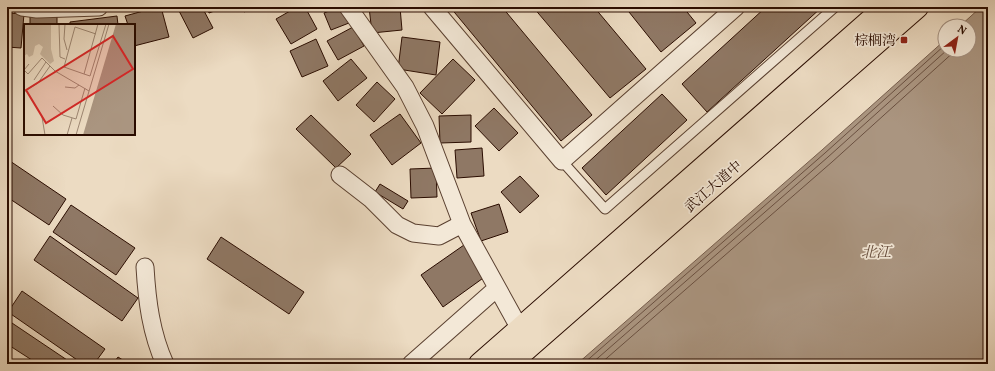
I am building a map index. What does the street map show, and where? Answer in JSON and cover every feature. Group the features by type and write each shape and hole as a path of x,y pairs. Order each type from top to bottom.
{"main road":[{"name":"武江大道中","path":"480,364 886,7"},
{"name":"武江大道中","path":"509,364 917,7"}],"street":[{"path":"22,7 37,9 86,9 99,7"},
{"path":"348,7 405,87 425,126 462,224 520,329"},
{"path":"432,7 562,161 736,7"},
{"path":"340,175 371,199 398,225 413,233 439,236 462,224"},
{"path":"144,268 148,309 160,352 165,364"},
{"path":"411,364 497,288"}],"lane":[{"path":"562,161 605,209 835,7"}],"water":[{"name":"北江","path":"981,7 988,7 988,364 577,364 822,150 937,47 937,58 977,58 977,18 969,18"}],"building":[{"path":"161,7 169,37 135,46 135,24 128,24 125,16"},
{"path":"177,7 202,7 213,28 193,38"},
{"path":"207,7 225,7 209,13"},
{"path":"241,7 254,7 244,12"},
{"path":"297,7 305,7 317,29 291,44 276,19"},
{"path":"339,7 343,7 349,23 331,30 324,13"},
{"path":"369,7 400,7 402,30 372,33"},
{"path":"450,7 502,7 592,115 561,141"},
{"path":"533,7 594,7 646,69 610,98"},
{"path":"625,7 683,7 696,23 661,52"},
{"path":"766,7 822,7 707,112 682,84"},
{"path":"7,13 24,14 21,48 7,47"},
{"path":"30,15 57,17 57,24 30,24"},
{"path":"117,16 118,24 70,24 70,22"},
{"path":"353,27 364,46 338,60 327,41"},
{"path":"402,37 440,42 436,75 398,69"},
{"path":"316,39 328,66 302,77 290,51"},
{"path":"351,59 367,78 338,101 323,81"},
{"path":"453,59 475,80 442,114 420,93"},
{"path":"377,82 395,99 374,122 356,105"},
{"path":"662,94 687,120 606,195 582,168"},
{"path":"494,108 518,133 499,151 475,126"},
{"path":"400,114 421,143 392,165 370,135"},
{"path":"311,115 351,154 336,168 296,129"},
{"path":"471,115 471,142 440,143 439,116"},
{"path":"482,148 484,176 457,178 455,150"},
{"path":"7,159 66,199 49,225 7,197"},
{"path":"436,168 437,197 411,198 410,169"},
{"path":"520,176 539,196 520,213 501,192"},
{"path":"380,184 408,201 403,209 375,192"},
{"path":"499,204 508,232 481,241 471,213"},
{"path":"71,205 135,248 116,275 53,232"},
{"path":"50,236 138,298 122,321 34,260"},
{"path":"221,237 304,292 289,314 207,259"},
{"path":"464,245 486,276 443,307 421,275"},
{"path":"22,291 105,349 94,364 83,364 8,312"},
{"path":"12,323 73,364 38,364 7,344 7,331"},
{"path":"118,357 129,364 113,364"}],"place":[{"name":"棕榈湾","path":"904,40"}]}
